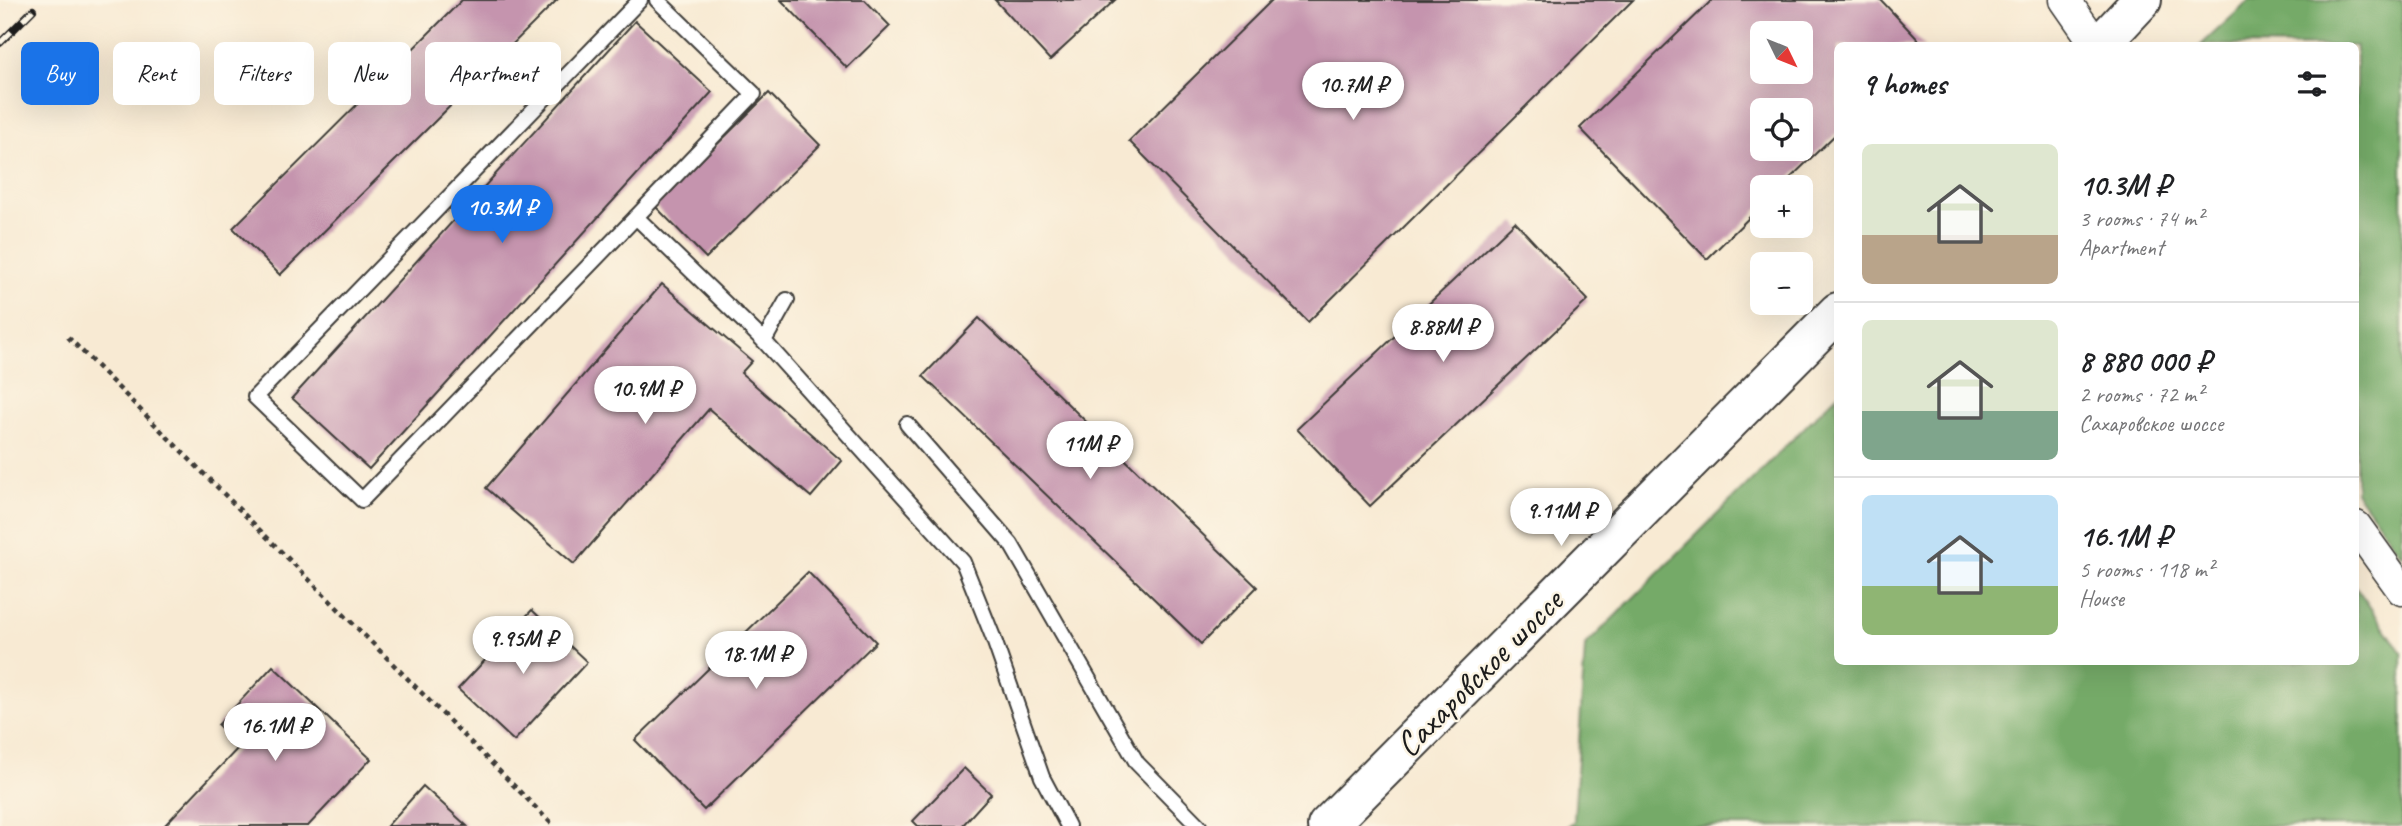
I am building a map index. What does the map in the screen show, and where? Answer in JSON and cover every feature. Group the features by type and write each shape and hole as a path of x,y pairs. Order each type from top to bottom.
{"main road":[{"path":"2102,42 2142,0"},
{"name":"Сахаровское шоссе","path":"1327,826 1834,316"}],"street":[{"path":"2065,0 2095,42"},
{"path":"2359,530 2402,590"}],"lane":[{"path":"640,0 255,397 362,500 754,94 657,0"},
{"path":"636,217 764,341 963,562 993,637 1042,777 1068,826"},
{"path":"764,341 787,300"},
{"path":"906,424 1011,544 1137,763 1199,826"}],"path":[{"path":"68,337 554,826"}],"green space":[{"path":"2250,0 2402,0 2402,556 2359,496 2359,42 2204,42"},
{"path":"1834,398 1834,665 2359,665 2359,591 2402,653 2402,826 1568,826 1574,821 1585,646"}],"building":[{"path":"462,0 557,0 515,42 425,42 425,105 451,105 280,275 233,228 357,105 411,105 411,51"},
{"path":"781,0 865,0 890,26 847,68"},
{"path":"995,0 1115,0 1050,60"},
{"path":"1272,0 1633,0 1308,322 1129,141"},
{"path":"1712,0 1881,0 1920,42 1834,42 1834,136 1813,156 1813,98 1750,98 1750,161 1808,161 1793,175 1750,175 1750,217 1707,259 1580,128"},
{"path":"635,21 712,92 369,469 292,398"},
{"path":"769,93 820,145 706,258 655,206"},
{"path":"1515,222 1588,300 1370,506 1297,429"},
{"path":"662,284 752,361 741,373 842,461 811,497 709,409 574,564 486,488"},
{"path":"979,318 1257,587 1201,644 923,376"},
{"path":"808,572 876,642 704,810 635,740"},
{"path":"532,610 587,662 514,741 458,689"},
{"path":"273,666 371,759 308,826 164,826 240,746 218,725"},
{"path":"964,768 991,794 962,826 918,826 913,821"},
{"path":"423,786 467,826 387,826"}],"railway":[{"path":"0,43 33,10"}]}
